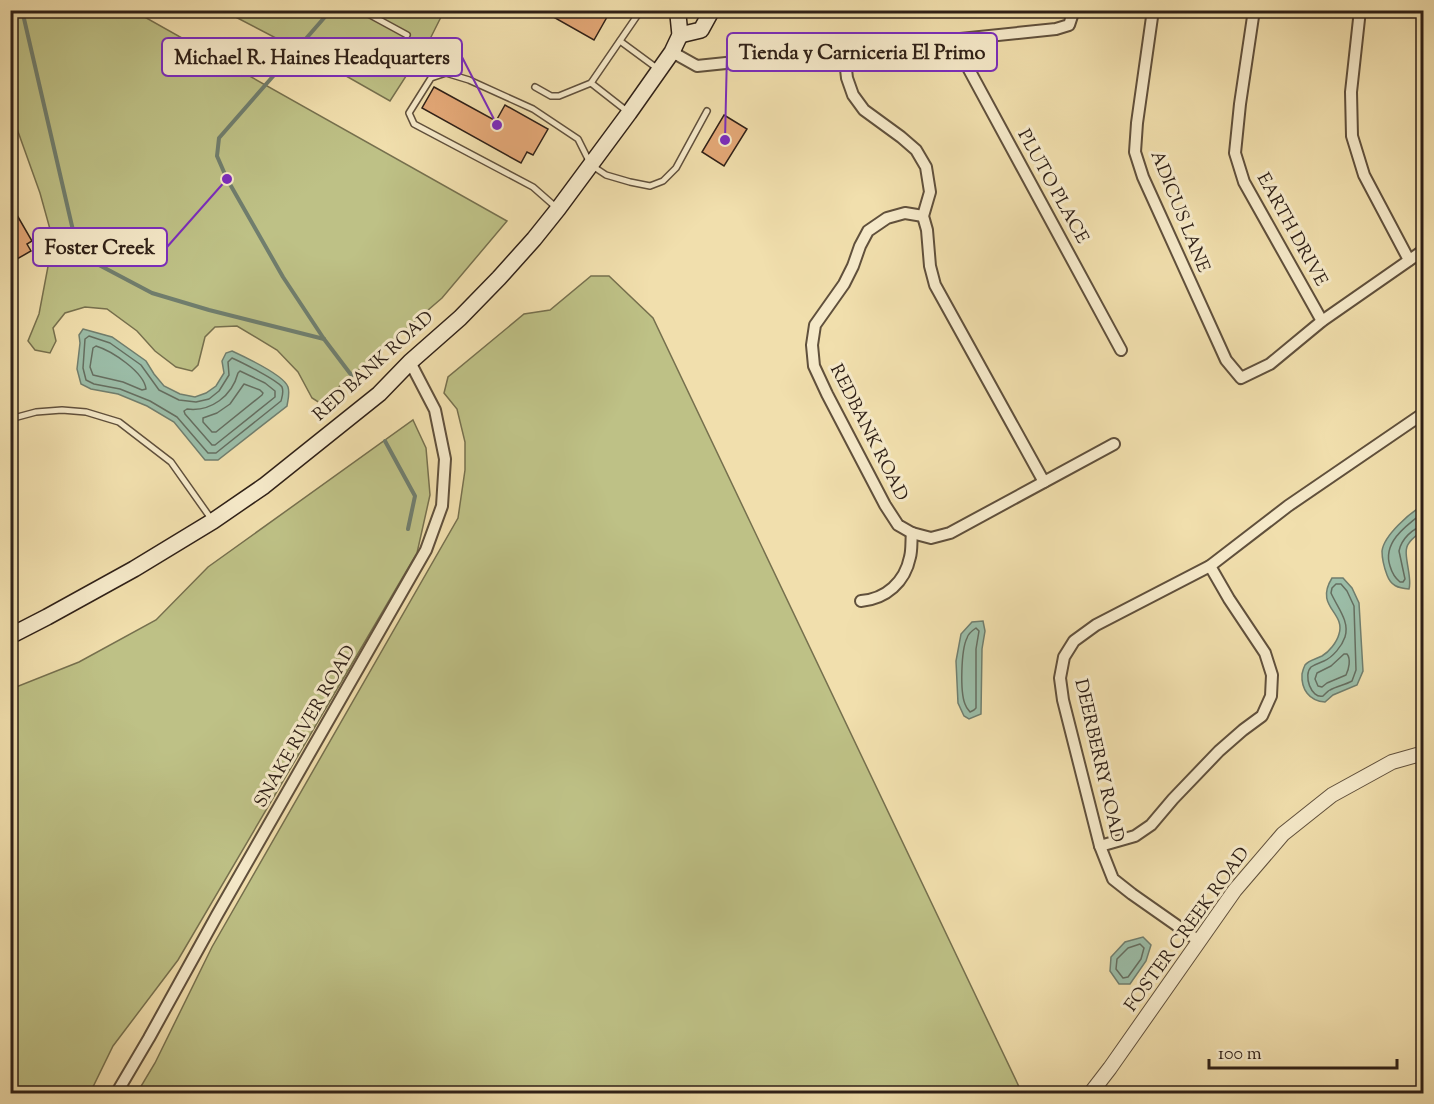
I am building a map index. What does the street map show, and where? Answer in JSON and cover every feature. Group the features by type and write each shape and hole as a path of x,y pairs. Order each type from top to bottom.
{"main road":[{"path":"676,12 680,35 701,30 712,10"},
{"name":"RED BANK ROAD","path":"10,636 134,569 213,521 264,486 379,394 410,362 460,318 534,239 629,113 672,52 680,35"}],"street":[{"name":"ADICUS LANE","path":"1153,10 1137,123 1136,152 1143,177 1221,351 1241,378 1270,364 1322,321"},
{"name":"EARTH DRIVE","path":"1254,10 1235,153 1244,182 1322,321"},
{"path":"1360,10 1351,92 1353,136 1365,175 1409,261"},
{"path":"672,52 697,66 844,52 1056,29 1069,25 1073,13"},
{"name":"PLUTO PLACE","path":"953,40 1121,350"},
{"path":"844,52 852,95 864,110 916,150 926,168 930,192 922,216 927,230 930,266 935,285 1044,482"},
{"name":"REDBANK ROAD","path":"912,533 898,525 885,505 814,366 812,345 815,325 844,284 868,231 887,218 905,213 922,216"},
{"path":"1322,321 1424,250"},
{"name":"SNAKE RIVER ROAD","path":"116,1094 426,550 442,506 445,459 435,410 410,362"},
{"name":"DEERBERRY ROAD","path":"1199,941 1113,879 1100,846 1064,700 1060,678 1064,657 1074,641 1096,625 1210,566 1288,506 1424,413"},
{"path":"861,602 873,600 891,590 904,575 910,556 912,533 931,538 950,533 1114,444"},
{"path":"1100,846 1135,836 1151,825 1219,752 1262,716 1271,696 1272,675 1265,653 1210,566"},
{"name":"FOSTER CREEK ROAD","path":"1090,1094 1235,890 1283,834 1332,795 1392,762 1424,753"}],"lane":[{"path":"361,10 373,13 407,35"},
{"path":"535,87 551,96 559,96 591,82 640,10"},
{"path":"620,41 659,70"},
{"path":"558,209 534,187 414,124 409,113 431,78 446,73 469,80 533,109 578,139 591,165 606,175 650,186 663,181 676,168 706,111"},
{"path":"591,82 629,113"},
{"path":"10,419 36,412 62,410 86,412 118,422 171,462 213,521"}],"green space":[{"path":"11,10 134,11 507,221 442,298 320,403 312,398 298,372 277,350 237,326 215,327 205,337 198,365 192,371 176,367 155,351 137,331 107,309 85,307 65,313 53,328 56,341 50,353 35,350 28,341 39,314 53,240 40,193 11,112"},
{"path":"224,11 444,11 430,39 390,101"},
{"path":"591,276 609,276 653,318 1022,1093 137,1093 155,1063 212,947 458,518 465,470 465,442 457,409 444,393 448,377 524,314 550,310"},
{"path":"413,420 426,448 430,495 417,553 178,960 113,1046 90,1093 11,1093 11,689 79,662 156,620 208,567"}],"water":[{"path":"83,329 112,337 146,361 164,386 180,394 195,397 216,386 224,373 222,361 226,353 232,351 263,367 285,382 289,392 287,406 218,460 205,460 174,422 147,406 118,394 91,389 81,384 77,369 79,335"},
{"path":"1423,505 1423,530 1412,539 1406,552 1410,578 1409,589 1401,588 1395,586 1389,579 1383,563 1382,551 1392,532"},
{"path":"1332,578 1343,578 1352,588 1359,603 1363,671 1357,685 1333,695 1325,702 1310,697 1303,685 1302,674 1305,665 1327,652 1339,634 1338,620 1326,596"},
{"path":"983,621 985,631 982,649 981,714 969,719 964,716 958,703 956,661 961,634 972,622"},
{"path":"1143,937 1151,945 1146,961 1130,984 1119,984 1110,971 1111,957 1125,942"}],"building":[{"path":"541,10 611,10 594,40"},
{"path":"434,87 496,121 505,105 548,129 533,155 527,152 521,163 422,108"},
{"path":"724,115 747,129 724,166 702,152"},
{"path":"10,203 32,241 27,244 31,251 17,259 10,247"}],"waterway":[{"path":"22,10 75,239 99,265 152,293 324,339"},
{"path":"331,10 219,138 217,156 227,179 283,277 324,339 352,376"},
{"path":"385,441 415,496 408,529"}],"place":[{"name":"Michael R. Haines Headquarters","path":"497,125"},
{"name":"Tienda y Carniceria El Primo","path":"725,140"},
{"name":"Foster Creek","path":"227,179"}]}
